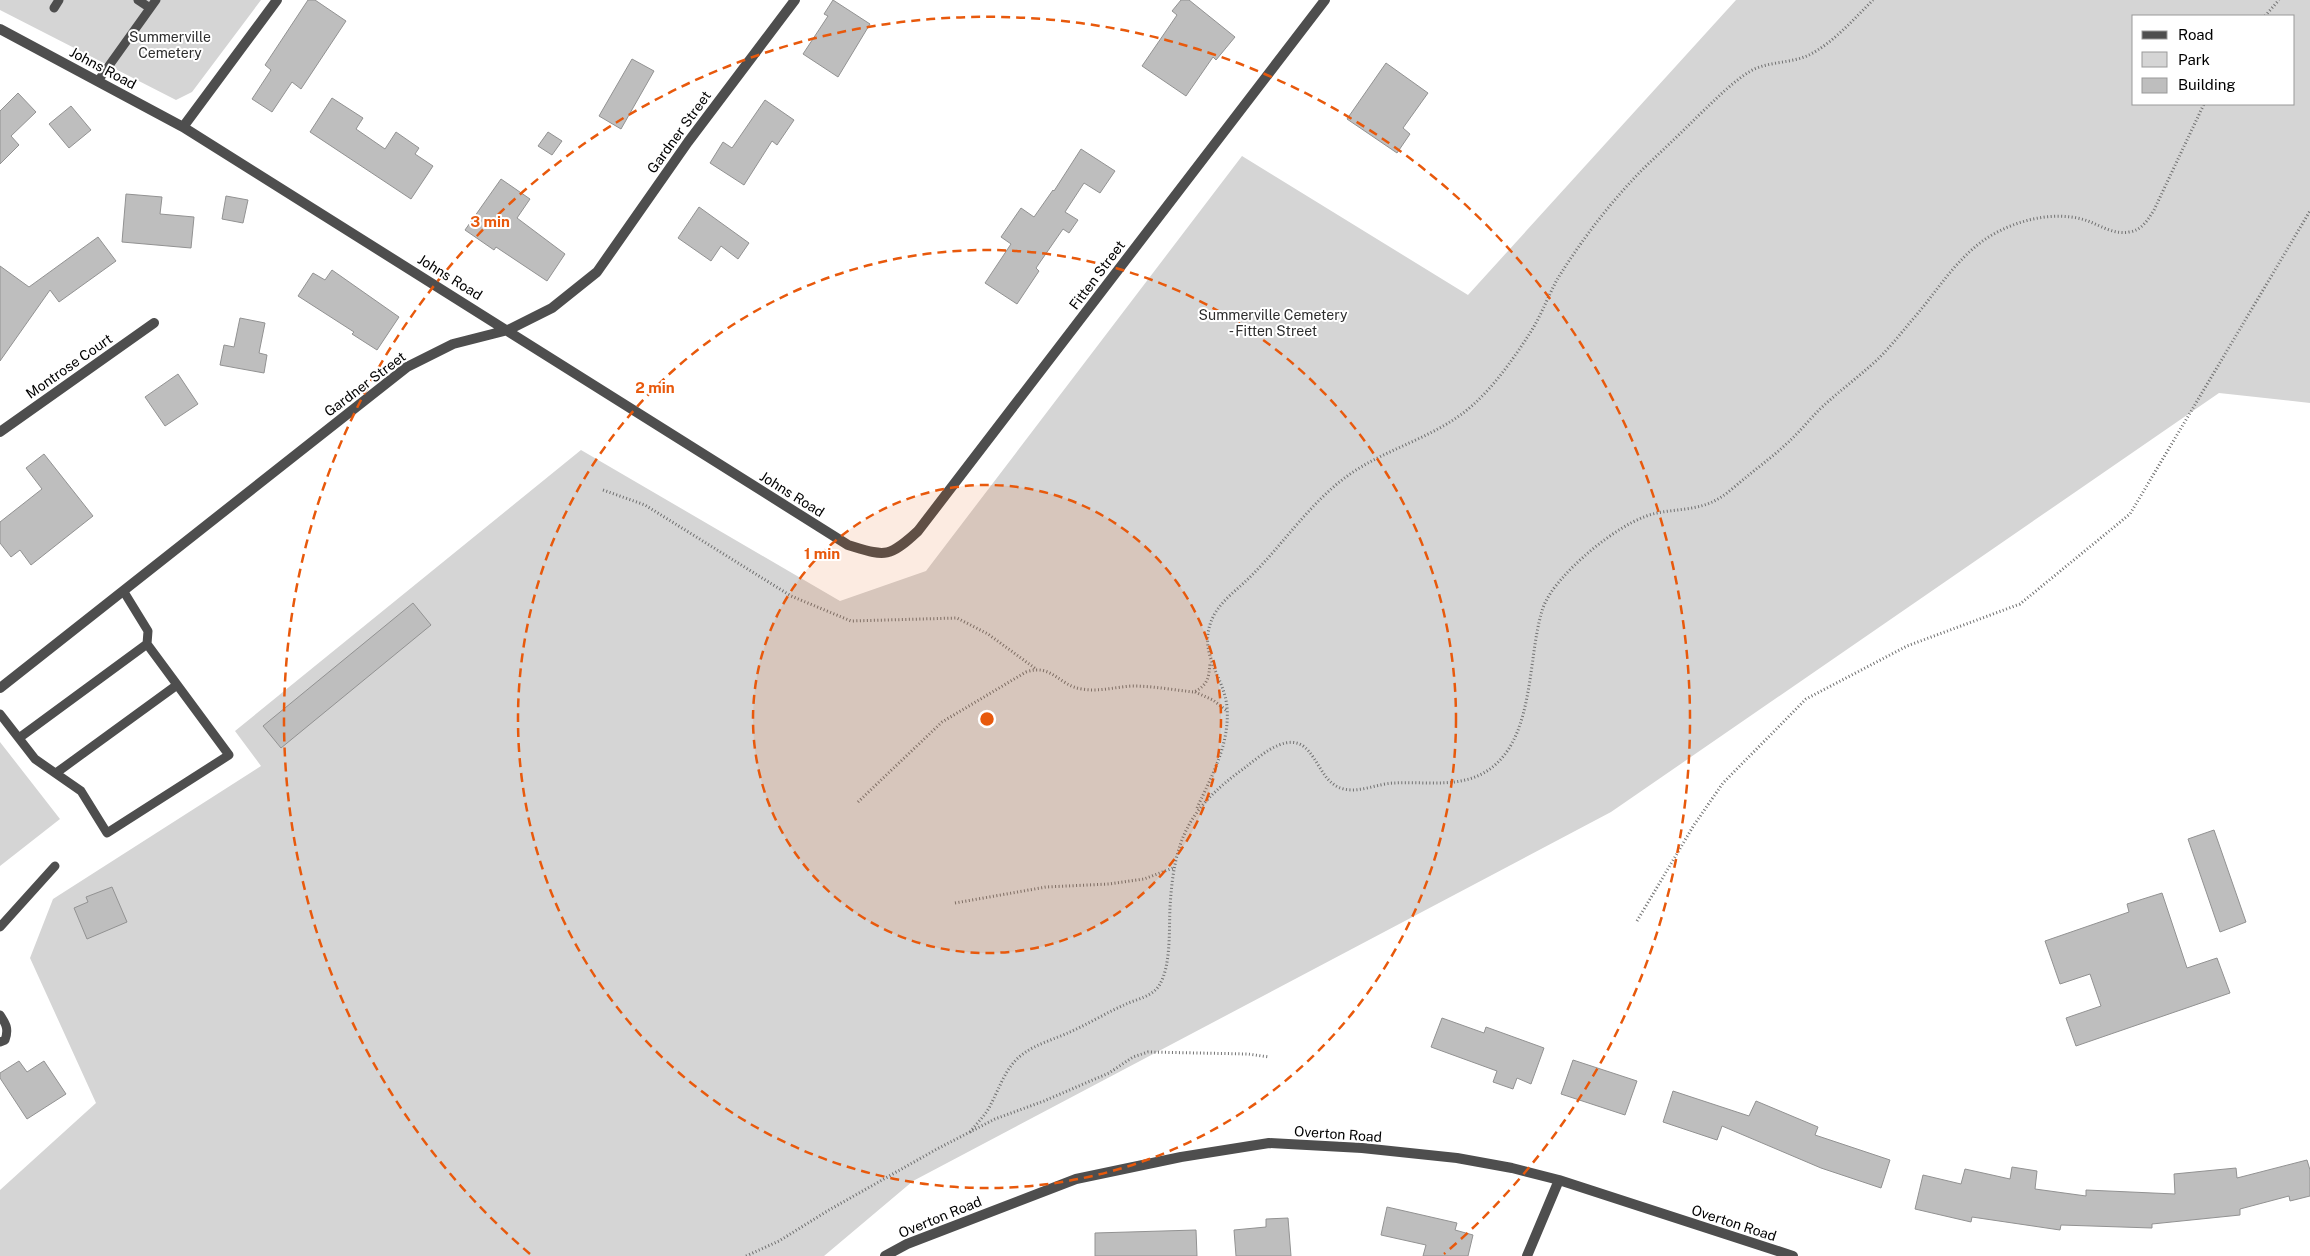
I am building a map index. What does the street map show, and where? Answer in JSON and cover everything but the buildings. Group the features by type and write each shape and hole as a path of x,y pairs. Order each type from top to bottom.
{"street":[{"path":"183,127 277,0"},
{"name":"Gardner Street","path":"0,688 407,367 453,344 508,330 552,308 597,272 718,102 795,0"},
{"name":"Fitten Street","path":"881,555 901,546 918,531 1325,0"},
{"name":"Johns Road","path":"0,28 183,127 848,545 881,555"},
{"name":"Montrose Court","path":"0,432 154,323"},
{"name":"Overton Road","path":"885,1256 907,1244 1076,1179 1182,1157 1270,1143 1362,1148 1457,1158 1512,1168 1559,1180 1793,1256"},
{"path":"1527,1256 1559,1180"}],"lane":[{"path":"54,8 59,0"},
{"path":"138,0 150,8"},
{"path":"98,81 156,0"},
{"path":"0,714 35,759 81,791 107,833 229,755 147,644 148,631 124,592"},
{"path":"19,738 147,644"},
{"path":"56,773 177,685"},
{"path":"0,927 55,866"},
{"path":"0,1015 7,1026 8,1033 5,1040 0,1042"}],"path":[{"path":"1194,692 1202,688 1209,679 1210,628 1214,614 1226,600 1250,577 1332,488 1356,470 1378,457 1405,447 1452,421 1475,403 1495,380 1530,332 1557,280 1597,222 1643,169 1732,83 1753,69 1809,55 1840,32 1873,0"},
{"path":"2266,15 2279,0"},
{"path":"1195,813 1212,793 1235,775 1278,745 1291,742 1304,746 1313,755 1323,773 1332,783 1343,789 1356,789 1394,782 1462,782 1492,768 1504,755 1514,737 1525,707 1542,607 1568,572 1630,523 1651,514 1695,507 1722,496 1784,446 1822,407 1880,356 1924,307 1951,270 1977,245 2007,226 2030,220 2055,217 2084,219 2119,232 2133,232 2144,226 2154,210 2204,105"},
{"path":"1637,921 1694,825 1723,783 1806,699 1907,646 2020,604 2130,514 2310,210"},
{"path":"603,490 645,505 791,596 851,621 957,618 988,634 1036,668 1046,670 1080,689 1100,690 1133,686 1194,692 1213,700 1227,711"},
{"path":"970,1132 989,1109 1012,1065 1024,1052 1090,1023 1126,1003 1147,996 1160,986 1168,948 1173,868 1184,832 1195,813 1223,751 1227,731 1227,711 1224,697 1210,662"},
{"path":"858,802 942,722 982,697 1036,668"},
{"path":"955,903 1046,887 1109,884 1144,878 1173,868"},
{"path":"746,1256 779,1241 829,1210 995,1119 1044,1101 1109,1073 1133,1057 1148,1052 1248,1054 1269,1057"}],"green space":[{"name":"Summerville Cemetery","path":"0,0 261,0 192,92 176,100 0,10"},
{"name":"Summerville Cemetery - Fitten Street","path":"1736,0 2310,0 2310,403 2219,393 1611,812 913,1181 824,1256 0,1256 0,1190 96,1103 30,958 53,899 261,766 235,731 581,450 840,601 926,571 1242,156 1468,295"},
{"path":"0,742 60,819 0,866"}]}
